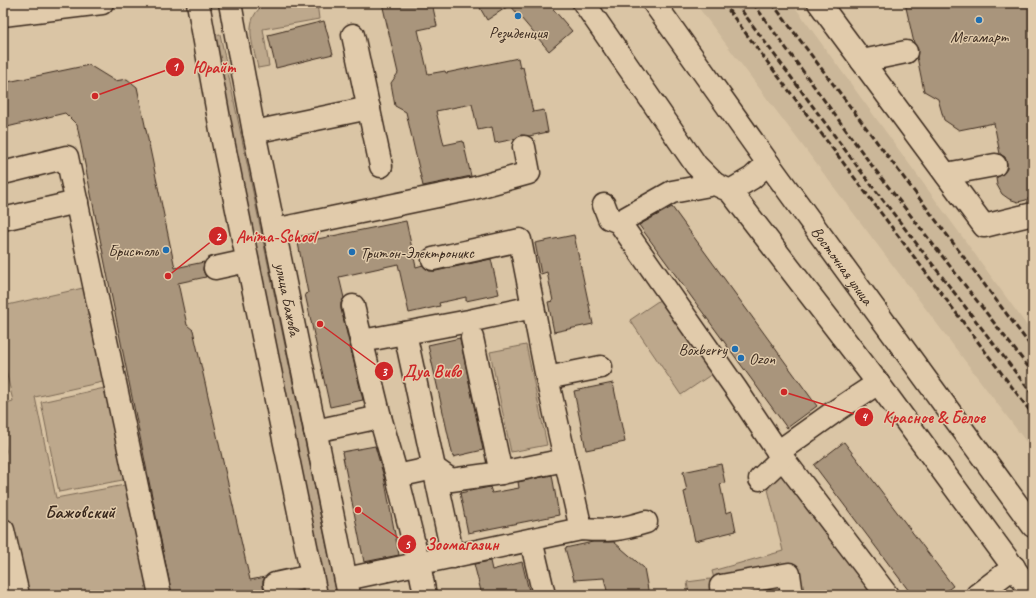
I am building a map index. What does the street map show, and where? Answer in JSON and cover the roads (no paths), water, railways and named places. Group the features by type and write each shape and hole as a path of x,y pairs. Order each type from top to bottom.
{"street":[{"path":"3,15 102,3"},
{"name":"улица Бажова","path":"198,3 223,141 314,585"},
{"name":"улица Бажова","path":"230,3 254,132 348,587"},
{"path":"584,3 696,165 723,188 878,383 1033,594"},
{"name":"Восточная улица","path":"654,3 768,163 1033,526"},
{"path":"819,3 984,226 1033,214"},
{"path":"354,35 381,166"},
{"path":"862,61 906,52"},
{"path":"254,132 369,108"},
{"path":"274,230 471,189 529,173 524,147"},
{"path":"3,173 67,157 160,595"},
{"path":"620,222 672,192 723,188 752,178 768,163"},
{"path":"946,174 995,165"},
{"path":"3,219 77,202"},
{"path":"604,205 609,218 620,222 780,455 887,595"},
{"path":"433,260 520,240 547,378 581,529"},
{"path":"215,268 247,261"},
{"path":"353,306 380,417 426,579"},
{"path":"362,341 469,321 533,307"},
{"path":"404,333 453,557"},
{"path":"472,338 501,473"},
{"path":"547,378 601,367"},
{"path":"760,480 780,455 834,412 878,383"},
{"path":"315,432 380,417"},
{"path":"397,476 434,468 450,480 501,473 565,460"},
{"path":"348,587 426,579 453,557 581,529 604,531 626,528 646,522"},
{"path":"3,530 18,595"},
{"path":"531,540 544,595"},
{"path":"977,595 1014,567"},
{"path":"722,595 721,586 789,574 792,595"},
{"path":"275,584 314,585"}],"railway":[{"path":"723,3 1033,415"},
{"path":"736,3 863,174 1033,395"},
{"path":"753,3 873,167 1033,373"},
{"path":"772,3 1033,349"}],"place":[{"name":"Резиденция","path":"518,16"},
{"name":"Мегамарт","path":"979,20"},
{"name":"Юрайт","path":"95,96"},
{"name":"Бристоль","path":"166,250"},
{"name":"Тритон-Электроникс","path":"352,252"},
{"name":"Anima-School","path":"168,276"},
{"name":"Дуа Виво","path":"320,324"},
{"name":"Boxberry","path":"735,349"},
{"name":"Ozon","path":"741,358"},
{"name":"Красное & Белое","path":"784,392"},
{"name":"Зоомагазин","path":"358,510"}],"district":[{"name":"Бажовский","path":"80,512"}]}
